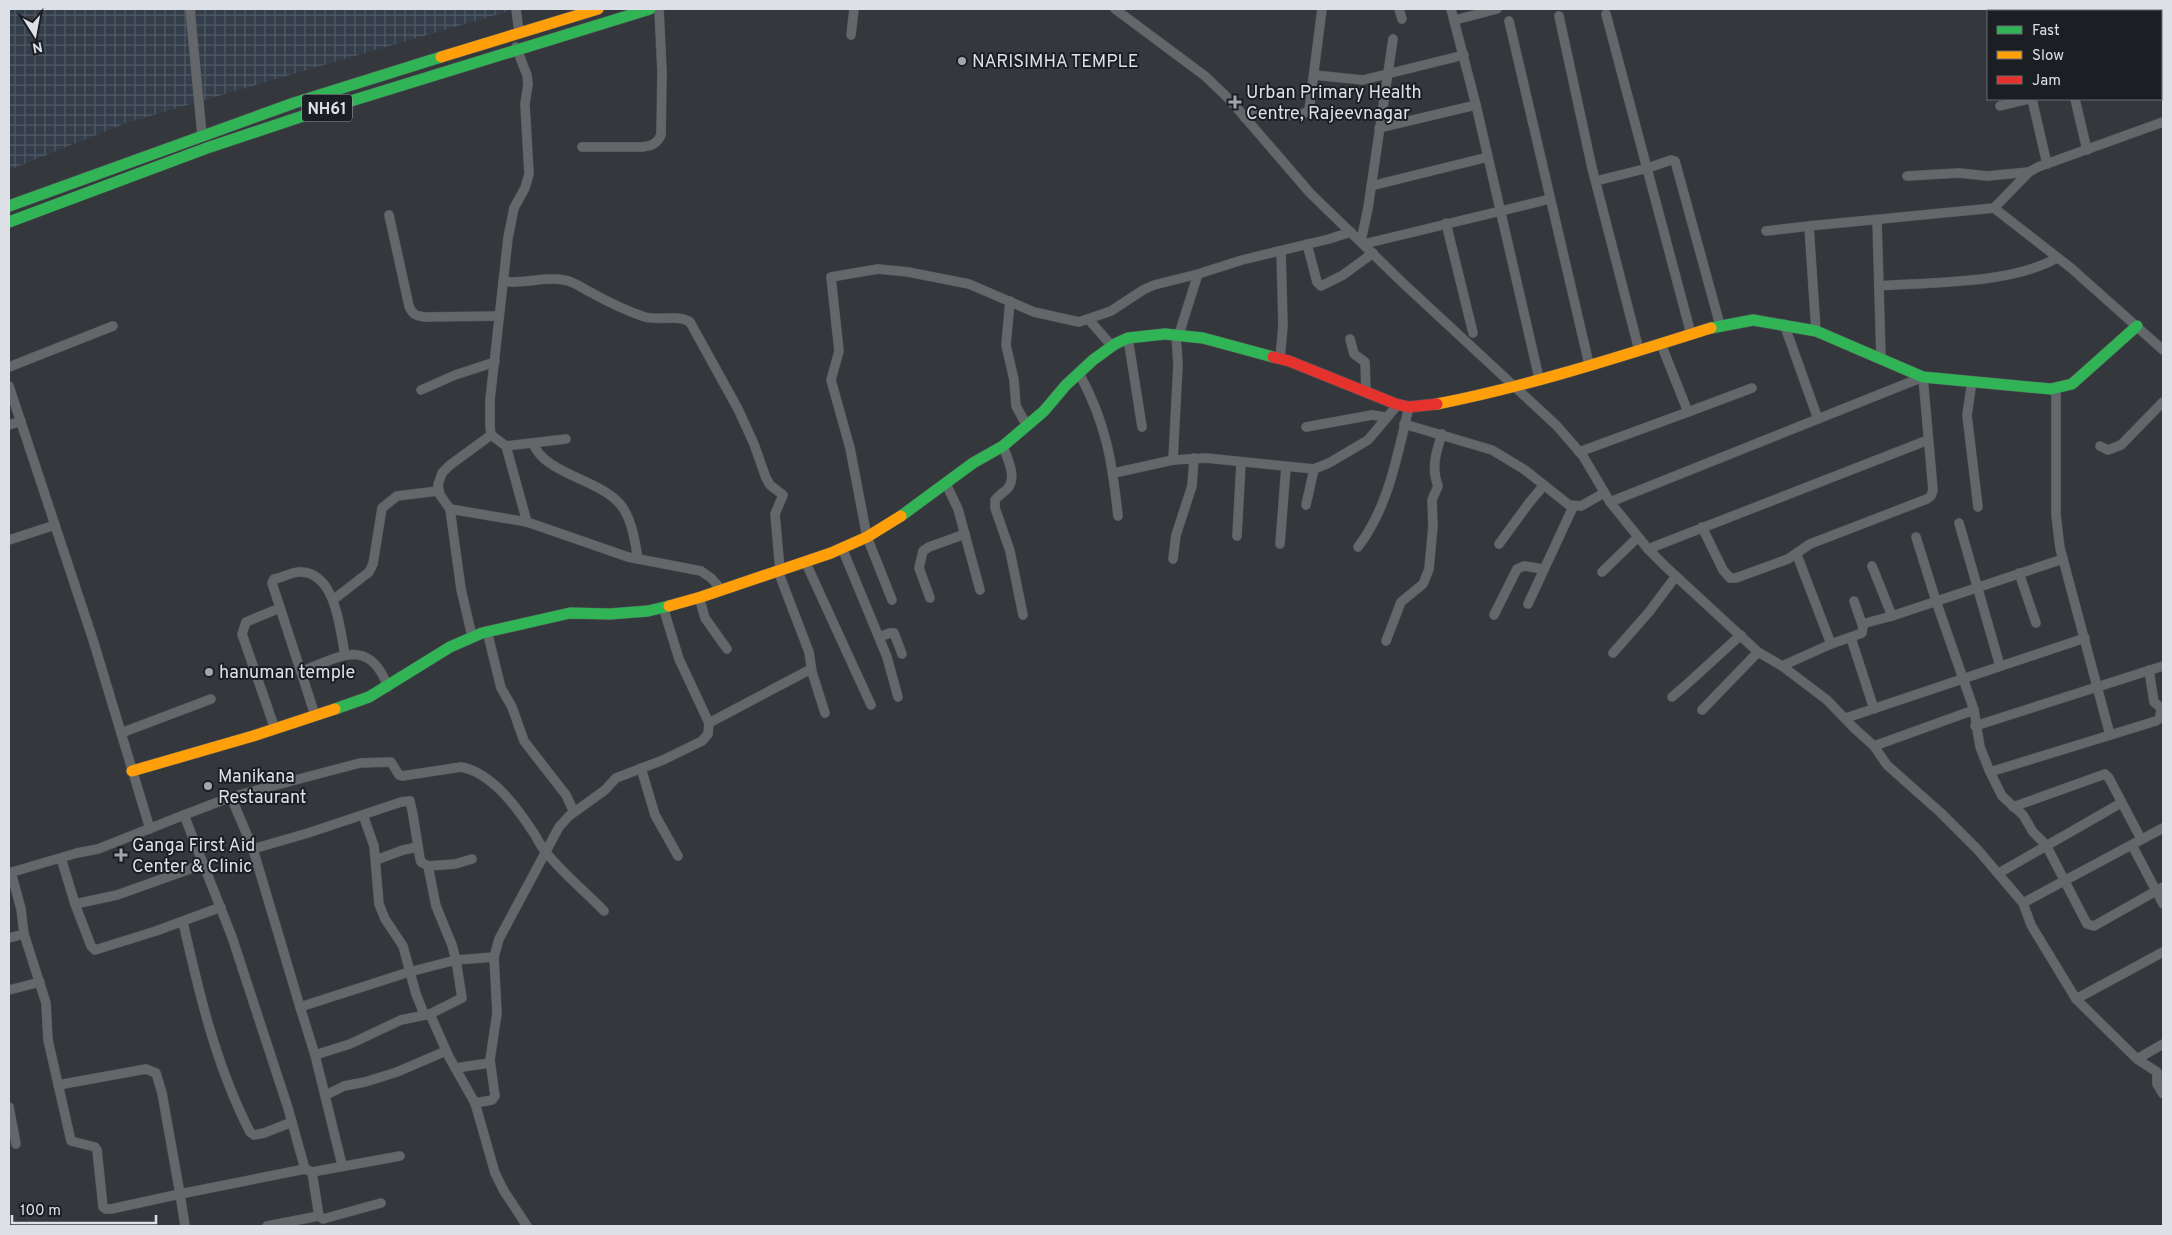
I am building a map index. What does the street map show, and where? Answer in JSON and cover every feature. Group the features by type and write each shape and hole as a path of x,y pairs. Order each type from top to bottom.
{"main road":[{"name":"NH61","path":"9,206 202,135 356,83 598,9"},
{"name":"NH61","path":"9,222 217,144 312,112 516,48 650,9"},
{"path":"132,772 275,729 369,697 450,647 487,631 548,616 570,613 626,613 663,607 699,597 842,548 867,537 915,508 974,463 1003,446 1044,410 1093,360 1112,346 1128,338 1151,334 1178,334 1203,338 1280,359 1396,404 1409,407 1433,405 1468,398 1661,344 1720,325 1753,320 1816,331 1923,378 1972,380 2056,388 2072,384 2137,326"}],"street":[{"path":"190,9 202,135"},
{"path":"516,9 516,48 527,75 528,84 525,104 529,168 527,182 511,218 490,400 490,426 492,435 506,446 527,522"},
{"path":"582,147 642,147 651,145 659,140 661,135 662,72 659,9"},
{"path":"851,35 854,9"},
{"path":"1115,9 1205,76 1244,117 1292,174 1466,342 1514,384 1557,426 1579,452 1604,494 1648,549 1758,652 1782,666 1827,700 1874,746 1887,765 1941,813 1999,873 2023,903 2031,925 2076,999 2137,1059 2157,1072 2157,1084 2163,1094"},
{"path":"1244,117 1260,113 1304,115 1310,107 1322,9"},
{"path":"1399,9 1402,20"},
{"path":"1451,9 1464,55 1539,378"},
{"path":"1454,20 1495,9"},
{"path":"1606,14 1691,334"},
{"path":"1559,16 1596,181 1639,350"},
{"path":"1509,21 1590,364"},
{"path":"1362,242 1393,39"},
{"path":"1314,74 1355,80 1464,55"},
{"path":"2000,106 2026,100"},
{"path":"2030,100 2047,164"},
{"path":"2075,100 2087,150"},
{"path":"1379,128 1476,106"},
{"path":"1907,176 1959,173 1988,176 2029,172 2163,122"},
{"path":"1371,186 1488,158"},
{"path":"1596,181 1648,168 1670,160 1676,162 1720,325"},
{"path":"1766,230 1994,208 2029,172"},
{"path":"1362,242 1550,199"},
{"path":"1994,208 2071,268 2163,350"},
{"path":"388,215 409,306 413,313 425,317 499,316"},
{"path":"1878,220 1881,358"},
{"path":"1446,223 1473,333"},
{"path":"1809,226 1816,331"},
{"path":"892,600 867,537 850,448 831,380 839,352 830,277 878,269 908,272 969,284 1022,307 1051,317 1079,322 1111,311 1143,290 1154,286 1242,260 1351,232"},
{"path":"1307,244 1317,282 1321,286 1343,276 1373,253"},
{"path":"1280,359 1283,326 1281,251"},
{"path":"1879,286 2000,277 2026,272 2057,258"},
{"path":"1173,460 1178,334 1198,274"},
{"path":"503,280 513,283 539,279 566,280 645,317 661,320 686,319 690,322 738,409 754,444 766,478 770,485 783,494 775,514 779,570 805,640 811,669 825,713"},
{"path":"1010,301 1006,345 1014,380 1016,406 1027,426"},
{"path":"1089,320 1112,346"},
{"path":"1784,324 1818,419"},
{"path":"9,367 112,326"},
{"path":"1128,338 1142,427"},
{"path":"1350,339 1354,354 1365,362 1366,392"},
{"path":"1661,344 1688,412"},
{"path":"421,390 455,375 495,362"},
{"path":"1079,373 1094,401 1100,418 1114,473 1118,516"},
{"path":"1610,502 1923,378 1933,490 1931,496 1920,502 1810,544 1797,555 1743,576 1730,578 1722,570 1702,528"},
{"path":"1972,380 1967,415 1978,507"},
{"path":"9,386 94,643 150,829"},
{"path":"1579,452 1752,388"},
{"path":"2056,388 2056,515 2063,559 2110,736"},
{"path":"2100,446 2108,450 2121,445 2163,402"},
{"path":"1114,473 1173,460 1194,458 1314,469 1329,463 1368,440 1396,404"},
{"path":"1358,547 1371,530 1382,506 1399,452 1409,407"},
{"path":"1306,427 1372,415 1386,417"},
{"path":"9,424 20,421"},
{"path":"1404,424 1492,450 1508,458 1573,507 1581,506 1604,494"},
{"path":"1386,642 1401,602 1423,584 1429,569 1433,526 1432,500 1438,486 1434,475 1436,469 1434,460 1442,434"},
{"path":"472,636 460,580 450,509 438,491 439,480 442,473 450,465 492,435"},
{"path":"506,446 566,439"},
{"path":"1648,549 1928,440"},
{"path":"534,443 540,455 553,466 585,480 620,504 629,521 638,559"},
{"path":"1003,446 1012,475 1011,483 995,500 995,508 1010,551 1023,615"},
{"path":"1173,559 1176,535 1192,486 1194,458"},
{"path":"1237,536 1241,463"},
{"path":"1280,544 1286,466"},
{"path":"1306,505 1314,469"},
{"path":"946,484 958,508 980,590"},
{"path":"1499,544 1528,503 1544,486"},
{"path":"333,600 369,572 374,564 382,508 397,496 438,491"},
{"path":"1528,604 1573,507"},
{"path":"450,509 527,522 638,559 700,571 711,578 721,589"},
{"path":"1959,523 2000,666"},
{"path":"9,539 55,524"},
{"path":"930,598 919,568 923,551 929,547 966,534"},
{"path":"1916,536 1936,601 1974,710 1975,726 1980,747 1990,772 2002,796 2023,815 2033,832 2046,845 2086,924 2091,927 2159,889"},
{"path":"1602,572 1638,537"},
{"path":"842,548 879,638 898,697"},
{"path":"1797,555 1831,644"},
{"path":"1862,624 1892,616 2063,559"},
{"path":"805,561 871,705"},
{"path":"1494,615 1517,569 1524,566 1543,569"},
{"path":"1872,566 1892,616"},
{"path":"315,715 272,582 274,579 301,572 316,578 326,585 333,600 346,655"},
{"path":"2020,573 2036,622"},
{"path":"1613,653 1649,612 1676,576"},
{"path":"699,597 705,618 727,649"},
{"path":"1782,666 1831,644 1862,633 1862,624 1854,601"},
{"path":"475,1103 492,1100 495,1096 490,1051 497,1013 494,957 499,939 559,827 574,812 605,790 616,778 663,760 702,741 708,734 709,724 679,659 663,607"},
{"path":"275,729 242,634 246,622 280,608"},
{"path":"487,631 501,688 512,707 524,741 566,795 574,812"},
{"path":"879,638 890,632 894,634 902,654"},
{"path":"1672,697 1741,635"},
{"path":"1851,638 1874,710"},
{"path":"1846,718 2085,638"},
{"path":"1702,710 1758,652"},
{"path":"302,671 346,655 356,654 369,658 382,670 388,687"},
{"path":"1975,726 2163,666"},
{"path":"709,724 811,669"},
{"path":"1990,772 2110,736 2160,718 2161,708 2154,702 2150,670"},
{"path":"121,733 211,699"},
{"path":"1874,746 1974,710"},
{"path":"400,1156 308,1170 111,1209 103,1207 97,1150 95,1147 71,1141 48,1040 46,1003 24,934 10,873 98,849 231,797 360,763 391,762 399,775 402,776 461,767 476,772 496,787 514,807 545,851 604,911"},
{"path":"641,768 655,815 678,856"},
{"path":"2012,807 2105,774 2109,778 2141,839"},
{"path":"231,797 253,848 315,1055 342,1165"},
{"path":"253,848 308,833 401,802 410,802 421,862 428,866 455,864 472,859"},
{"path":"1999,873 2121,803"},
{"path":"362,815 374,846 379,904 385,918 403,946 410,972 427,1014 475,1103 495,1173 504,1191 527,1226"},
{"path":"184,816 221,907 308,1170 322,1221"},
{"path":"2023,903 2163,828"},
{"path":"2132,845 2159,889 2163,904"},
{"path":"376,860 403,850 418,847"},
{"path":"61,858 75,904 91,946 95,950 182,922 221,907"},
{"path":"75,904 134,889 204,864"},
{"path":"315,1055 350,1044 383,1027 427,1014 462,998 456,960 436,906 428,866"},
{"path":"182,922 214,1044 250,1132 254,1135 264,1133 292,1122"},
{"path":"9,938 24,934"},
{"path":"2076,999 2163,952"},
{"path":"300,1007 410,972 456,960 494,957"},
{"path":"9,990 40,982"},
{"path":"2137,1059 2163,1044"},
{"path":"326,1095 344,1086 397,1072 446,1051"},
{"path":"455,1068 490,1063"},
{"path":"58,1085 146,1069 156,1073 162,1093 184,1226"},
{"path":"9,1107 16,1144"},
{"path":"267,1226 322,1221 381,1204"}],"shaded area":[{"path":"9,9 516,9 126,123 9,170"}],"traffic: fast":[{"path":"9,222 207,148 312,113 650,9"},
{"path":"9,206 294,103 441,57"},
{"path":"1711,328 1753,320 1816,331 1923,377 2051,389 2072,384 2137,326"},
{"path":"901,516 973,463 1003,446 1044,411 1066,385 1093,360 1115,344 1128,338 1165,334 1203,338 1273,357"},
{"path":"335,709 369,697 450,647 482,633 570,613 610,614 648,611 669,606"}],"traffic: slow":[{"path":"441,57 598,9"},
{"path":"1437,404 1541,379 1711,328"},
{"path":"669,606 831,553 867,537 901,516"},
{"path":"132,771 253,736 335,709"}],"traffic: jam":[{"path":"1273,357 1289,361 1396,404 1409,407 1437,404"}],"place":[{"name":"NARISIMHA TEMPLE","path":"962,61"},
{"name":"Urban Primary Health Centre, Rajeevnagar","path":"1235,102"},
{"name":"hanuman temple","path":"209,672"},
{"name":"Manikana Restaurant","path":"208,786"},
{"name":"Ganga First Aid Center & Clinic","path":"121,855"}]}
